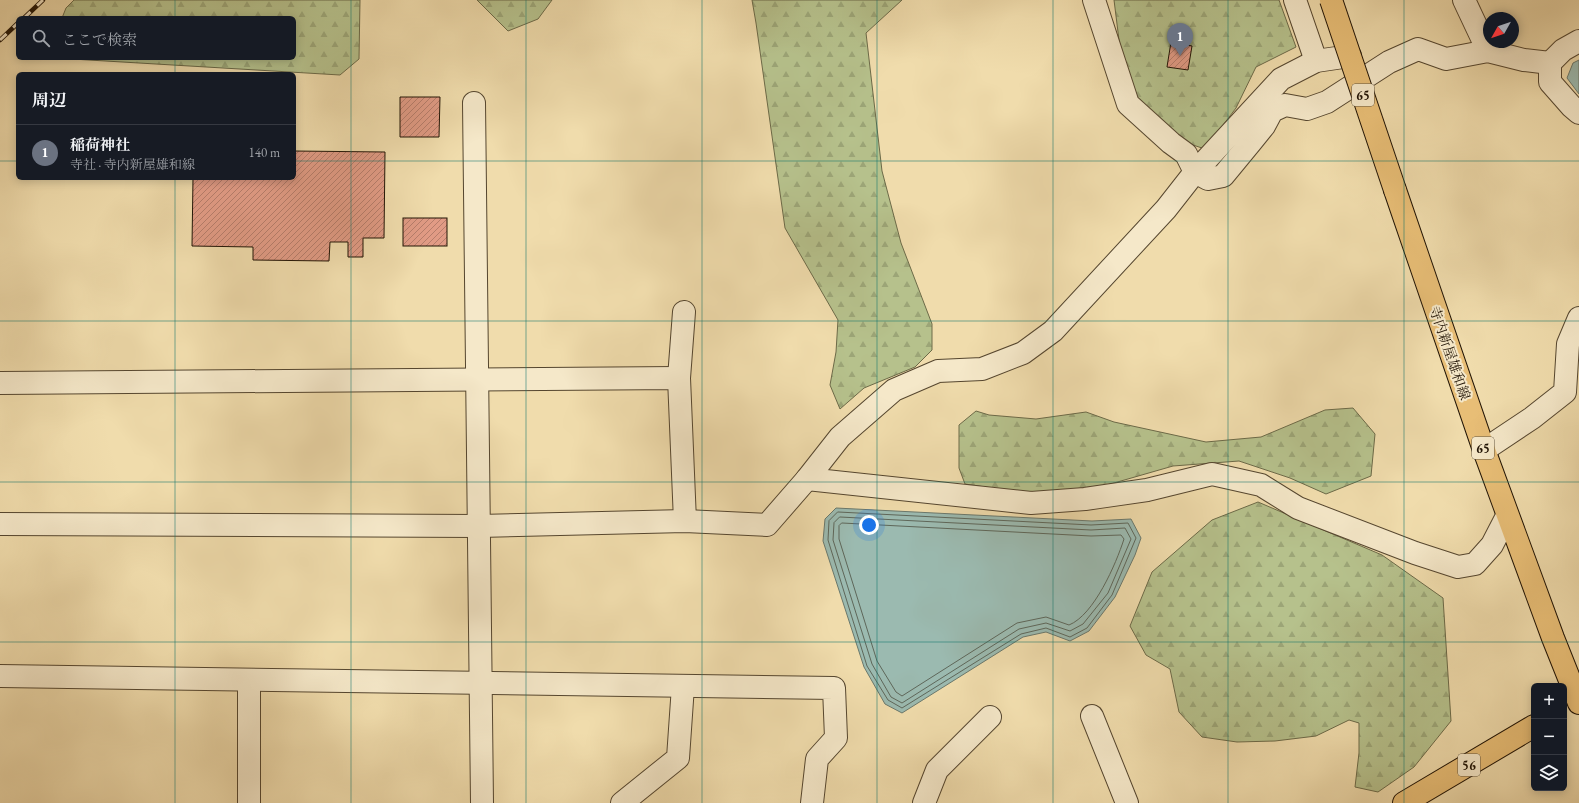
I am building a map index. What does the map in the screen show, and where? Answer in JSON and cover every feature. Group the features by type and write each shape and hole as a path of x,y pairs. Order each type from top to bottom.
{"main road":[{"name":"寺内新屋雄和線","path":"1331,0 1484,450 1553,638 1575,703"},
{"name":"56","path":"1404,803 1531,728"}],"street":[{"path":"1094,0 1128,104 1165,139 1186,154 1195,172 1208,179 1223,176 1264,126 1272,111 1286,105 1307,109 1327,102 1389,62 1418,49 1446,59 1488,51 1524,60 1550,62 1563,50 1579,41"},
{"path":"1295,0 1316,61"},
{"path":"1464,0 1488,51"},
{"path":"0,524 479,526 685,521 767,525 840,438 894,390 938,371 982,369 1024,354 1053,331 1166,209 1195,172 1281,80 1316,61 1350,56"},
{"path":"1550,62 1550,82 1579,113"},
{"path":"474,103 482,683 482,803"},
{"path":"684,312 680,378 685,521"},
{"path":"1484,450 1532,418 1565,392 1568,344 1579,318"},
{"path":"0,384 680,378"},
{"path":"807,479 1031,503 1085,499 1147,490 1212,474 1261,485 1298,508 1415,553 1458,567 1475,564 1492,545 1507,516"},
{"path":"0,676 834,688 836,738 816,759 812,803"},
{"path":"249,680 249,803"},
{"path":"622,803 678,758 683,686"},
{"path":"1092,716 1127,803"},
{"path":"924,803 937,770 990,717"}],"green space":[{"path":"74,0 360,0 359,59 340,75 89,60 296,60 296,16 63,16 66,8"},
{"path":"477,0 552,0 538,19 508,31"},
{"path":"752,0 902,0 866,33 882,171 901,243 932,324 932,350 915,367 864,388 840,409 830,385 836,352 838,320 785,228"},
{"path":"1114,0 1279,0 1296,47 1256,67 1236,108 1205,149 1172,138 1138,101 1122,64"},
{"path":"1353,408 1375,434 1371,476 1326,494 1290,478 1239,461 1173,466 1107,485 1032,494 965,484 959,468 959,425 976,411 989,415 1036,419 1086,412 1114,422 1206,442 1261,437 1325,410"},
{"path":"1258,502 1382,555 1443,598 1451,721 1414,767 1378,792 1355,787 1359,753 1359,723 1349,720 1316,736 1275,741 1237,742 1202,737 1179,712 1170,669 1146,655 1130,626 1152,572 1212,520"}],"water":[{"path":"1579,60 1579,94 1567,78 1573,63"},
{"path":"836,508 1092,521 1131,519 1141,538 1135,555 1115,597 1089,631 1070,641 1046,632 1023,637 902,713 885,704 864,667 823,541 825,519"}],"building":[{"path":"1171,42 1192,46 1188,70 1167,67"},
{"path":"400,97 440,97 439,137 400,137"},
{"path":"296,151 385,152 384,238 363,238 363,257 348,257 348,242 330,242 329,261 253,260 253,247 192,246 193,180 296,180"},
{"path":"403,218 447,218 447,246 403,246"}],"railway":[{"path":"26,16 43,0"},
{"path":"0,40 16,25"}],"place":[{"name":"稲荷神社","path":"1180,56"}]}
